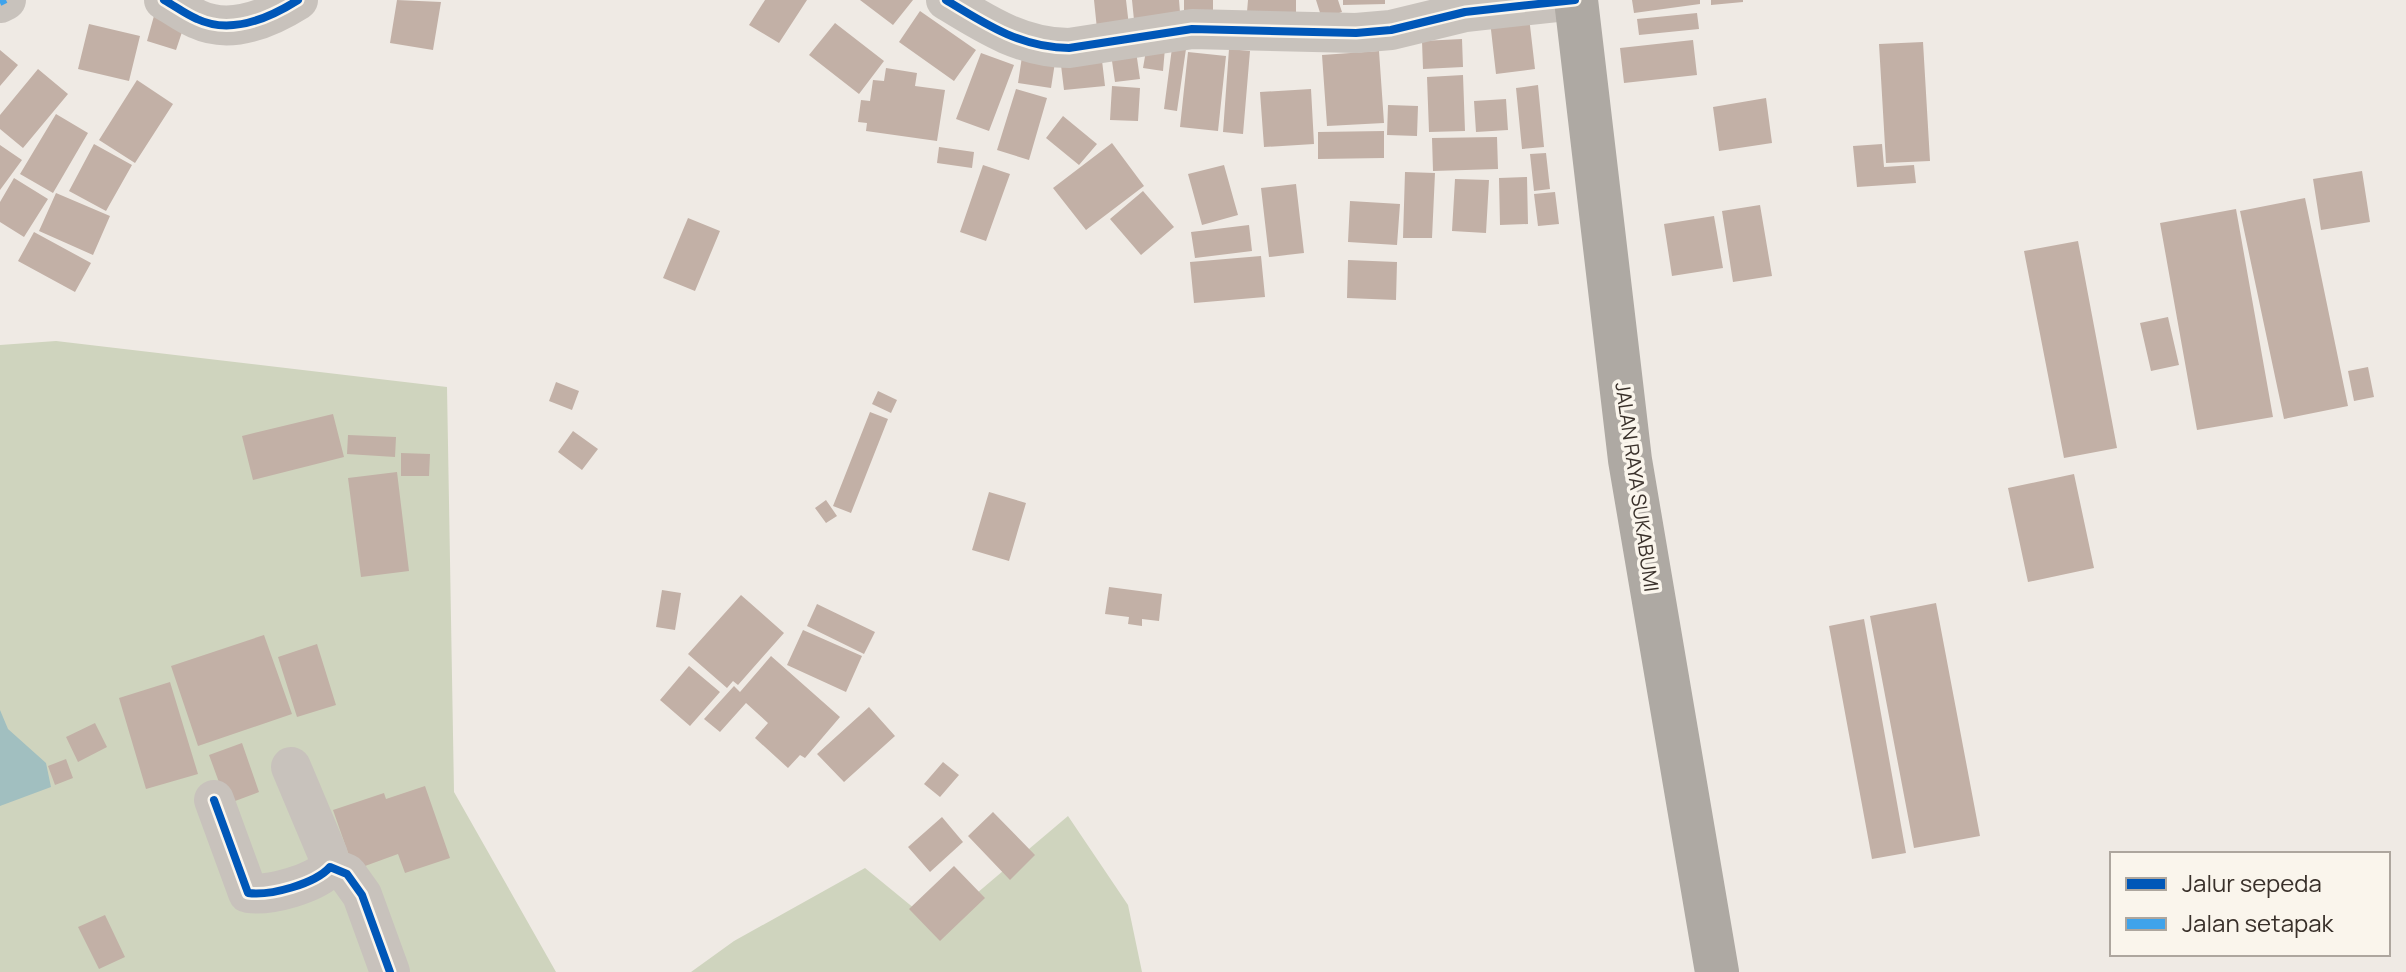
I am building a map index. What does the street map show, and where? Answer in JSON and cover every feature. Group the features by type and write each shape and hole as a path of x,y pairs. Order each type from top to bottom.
{"highway":[{"name":"JALAN RAYA SUKABUMI","path":"1575,0 1630,460 1717,972"}],"street":[{"path":"0,3 6,0"},
{"path":"164,0 197,19 218,26 247,24 268,17 298,0"},
{"path":"946,0 1023,41 1049,48 1069,48 1192,29 1356,33 1391,30 1465,12 1575,0"},
{"path":"291,767 328,855 330,867"},
{"path":"214,800 248,893 262,895 313,879 330,867"},
{"path":"330,867 347,874 362,895 390,972"}],"green space":[{"path":"56,341 447,387 454,792 556,972 0,972 0,345"},
{"path":"1068,816 1128,905 1142,972 691,972 734,941 865,868 937,927"}],"water":[{"path":"0,710 8,729 46,763 51,787 0,806"}],"building":[{"path":"397,0 441,2 433,50 390,43"},
{"path":"765,0 807,0 779,43 749,25"},
{"path":"860,0 913,0 893,25"},
{"path":"1094,0 1126,0 1129,26 1097,29"},
{"path":"1132,0 1179,0 1181,25 1135,30"},
{"path":"1184,0 1213,0 1213,13 1184,14"},
{"path":"1248,0 1296,0 1296,15 1247,12"},
{"path":"1316,0 1338,0 1342,12 1322,19"},
{"path":"1343,0 1385,0 1385,4 1343,5"},
{"path":"1632,0 1700,0 1700,4 1634,13"},
{"path":"1711,0 1743,0 1743,2 1711,5"},
{"path":"157,5 188,14 176,50 147,41"},
{"path":"920,11 976,50 954,81 899,42"},
{"path":"1697,13 1699,29 1639,35 1637,19"},
{"path":"1529,17 1535,69 1496,74 1490,21"},
{"path":"835,23 884,61 859,94 809,55"},
{"path":"89,24 140,36 129,81 78,69"},
{"path":"1462,39 1463,67 1423,69 1422,41"},
{"path":"1693,40 1697,75 1624,83 1620,48"},
{"path":"1923,42 1930,161 1886,163 1879,44"},
{"path":"1147,45 1165,48 1163,71 1143,68"},
{"path":"1172,48 1186,49 1177,111 1164,109"},
{"path":"1229,49 1250,51 1243,134 1223,132"},
{"path":"0,50 18,65 0,86"},
{"path":"1023,50 1056,56 1051,88 1018,83"},
{"path":"1136,51 1140,79 1115,82 1111,54"},
{"path":"1379,51 1384,123 1327,126 1322,55"},
{"path":"1101,52 1105,86 1064,90 1060,57"},
{"path":"1188,52 1226,56 1218,131 1180,127"},
{"path":"981,53 1014,65 989,131 956,119"},
{"path":"886,68 917,73 915,86 945,90 937,141 866,131 867,123 858,122 861,100 870,101 873,80 884,81"},
{"path":"38,69 68,94 23,148 0,129 0,115"},
{"path":"1463,75 1465,131 1429,132 1427,77"},
{"path":"137,80 173,104 135,163 99,140"},
{"path":"1538,85 1544,147 1522,149 1516,88"},
{"path":"1112,86 1140,88 1138,121 1110,120"},
{"path":"1016,89 1047,98 1029,160 997,150"},
{"path":"1311,89 1314,144 1264,147 1260,92"},
{"path":"1766,98 1772,143 1719,151 1713,107"},
{"path":"1506,99 1508,130 1476,132 1474,101"},
{"path":"1388,105 1418,106 1417,136 1387,135"},
{"path":"56,114 88,133 53,193 20,174"},
{"path":"1063,116 1097,144 1079,165 1046,138"},
{"path":"1384,131 1384,158 1318,159 1318,132"},
{"path":"1497,137 1498,169 1433,171 1432,138"},
{"path":"1112,143 1144,186 1086,230 1053,188"},
{"path":"94,144 132,165 106,211 69,191"},
{"path":"1882,144 1884,167 1914,165 1916,183 1857,187 1853,146"},
{"path":"0,145 22,160 0,190"},
{"path":"939,147 974,152 972,168 937,163"},
{"path":"1546,153 1550,189 1534,191 1530,154"},
{"path":"983,165 1010,174 986,241 960,232"},
{"path":"1224,165 1238,215 1202,225 1188,174"},
{"path":"2362,171 2370,222 2321,230 2313,179"},
{"path":"1405,172 1435,173 1432,238 1403,238"},
{"path":"1527,177 1528,224 1500,225 1499,178"},
{"path":"14,178 48,199 24,237 0,222 0,202"},
{"path":"1455,179 1489,180 1486,233 1452,231"},
{"path":"1296,184 1304,253 1269,257 1261,188"},
{"path":"1143,191 1174,227 1141,255 1110,219"},
{"path":"1555,192 1559,224 1538,226 1534,194"},
{"path":"56,193 110,216 93,255 39,231"},
{"path":"2305,198 2348,406 2284,419 2240,211"},
{"path":"1350,201 1400,204 1397,245 1348,242"},
{"path":"1760,205 1772,276 1733,282 1722,211"},
{"path":"2236,209 2273,417 2197,430 2160,223"},
{"path":"1714,216 1723,268 1672,276 1664,224"},
{"path":"688,218 720,231 695,291 663,278"},
{"path":"1249,225 1252,251 1195,258 1191,232"},
{"path":"34,232 91,263 75,292 18,261"},
{"path":"2078,241 2117,448 2064,458 2024,251"},
{"path":"1261,256 1265,297 1194,303 1190,262"},
{"path":"1348,260 1397,262 1396,300 1347,298"},
{"path":"2168,317 2179,365 2151,371 2140,323"},
{"path":"2368,367 2374,397 2354,401 2348,371"},
{"path":"556,382 579,391 572,410 549,401"},
{"path":"878,391 897,400 891,413 872,404"},
{"path":"870,412 888,419 851,513 833,506"},
{"path":"333,414 344,457 253,480 242,436"},
{"path":"573,431 598,449 582,470 558,452"},
{"path":"348,435 396,437 395,457 347,454"},
{"path":"401,453 430,454 429,476 401,476"},
{"path":"397,472 409,571 361,577 348,478"},
{"path":"2074,474 2094,568 2028,582 2008,488"},
{"path":"989,492 1026,503 1009,561 972,550"},
{"path":"826,500 837,516 826,523 815,508"},
{"path":"1109,587 1162,594 1159,621 1142,619 1142,626 1128,624 1129,617 1105,614"},
{"path":"662,590 681,593 675,630 656,627"},
{"path":"741,595 784,633 738,685 733,681 727,688 688,654"},
{"path":"1936,603 1980,836 1914,848 1870,616"},
{"path":"817,604 875,632 864,654 807,626"},
{"path":"1864,619 1906,853 1872,859 1829,626"},
{"path":"803,630 862,656 846,692 787,665"},
{"path":"264,635 292,714 198,746 171,666"},
{"path":"317,644 336,705 297,717 278,657"},
{"path":"771,656 840,717 805,758 800,755 788,768 755,738 768,723 746,703 720,732 704,719 734,686 740,692"},
{"path":"689,666 720,692 690,726 660,700"},
{"path":"170,682 198,774 146,789 119,698"},
{"path":"869,707 895,736 844,782 817,754"},
{"path":"95,723 107,747 78,762 66,737"},
{"path":"242,743 259,792 227,804 209,755"},
{"path":"66,759 73,778 55,785 48,766"},
{"path":"943,762 959,775 940,797 924,784"},
{"path":"425,786 450,858 405,873 398,854 354,870 333,810 384,793 386,799"},
{"path":"993,812 1035,855 1010,880 968,836"},
{"path":"942,817 963,842 930,872 908,847"},
{"path":"954,866 985,898 940,941 909,909"},
{"path":"105,915 125,957 99,969 78,927"}],"marked path":[{"path":"0,3 6,0"}],"cycle path":[{"path":"164,0 197,19 223,25 262,19 298,0"},
{"path":"946,0 990,26 1020,39 1069,48 1192,29 1356,33 1391,30 1465,12 1575,0"},
{"path":"214,800 248,893 292,888 314,879 330,867 347,874 362,895 390,972"}]}
